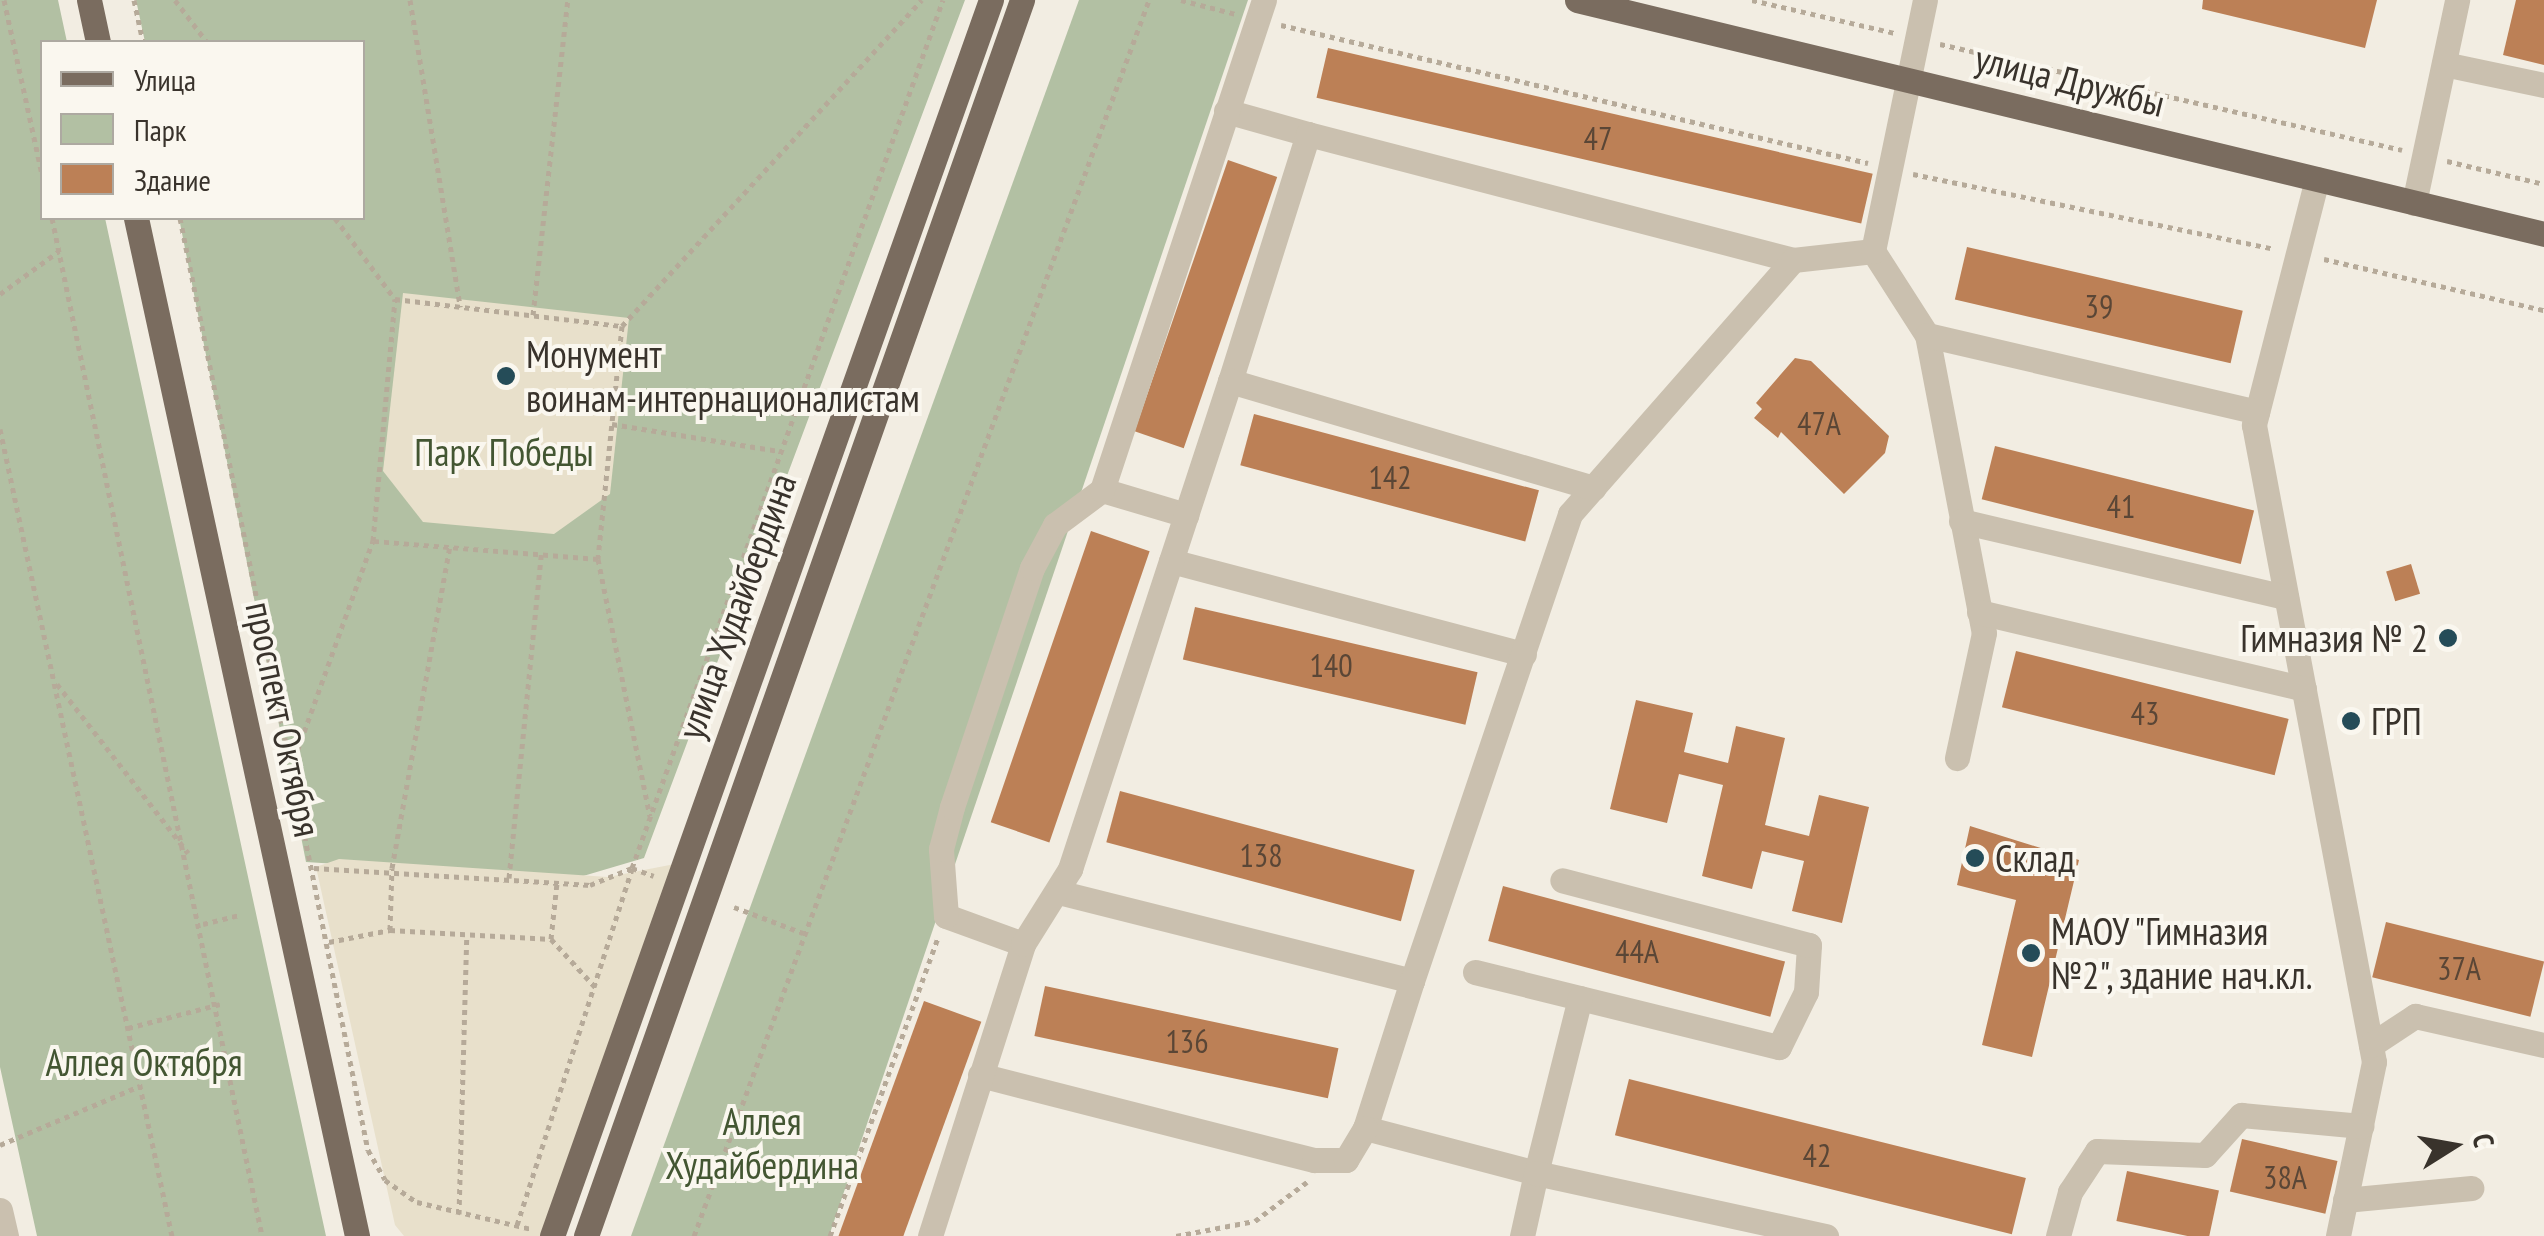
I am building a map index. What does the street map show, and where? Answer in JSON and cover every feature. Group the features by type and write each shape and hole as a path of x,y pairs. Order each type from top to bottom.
{"main road":[{"path":"89,0 98,40"},
{"name":"улица Худайбердина","path":"542,1233 990,0"},
{"name":"улица Худайбердина","path":"586,1236 1022,0"},
{"name":"улица Дружбы","path":"1577,0 2544,234"},
{"name":"проспект Октября","path":"136,220 357,1236"},
{"path":"352,1210 370,1236"}],"lane":[{"path":"1925,0 1873,250 1927,334 1984,633 1957,758"},
{"path":"2414,203 2458,0"},
{"path":"1023,944 946,916 941,849 1032,568 1055,526 1102,490 1260,10"},
{"path":"2444,64 2544,86"},
{"path":"1226,111 1793,260 1873,250"},
{"path":"930,1236 1023,944 1058,892 1171,561 1308,134"},
{"path":"2317,179 2257,412 2286,597 2371,1045 2361,1126 2338,1236"},
{"path":"980,1076 1314,1160 1346,1160 1365,1128 1570,514 1793,260"},
{"path":"1927,334 2257,412"},
{"path":"1230,381 1594,488"},
{"path":"1102,490 1186,515"},
{"path":"1961,522 2286,597"},
{"path":"1171,561 1524,654"},
{"path":"1980,612 2304,689"},
{"path":"1475,972 1779,1047 1806,992 1808,945 1562,880"},
{"path":"1058,892 1412,982"},
{"path":"1528,1235 1536,1173 1580,998"},
{"path":"2371,1045 2415,1016 2544,1046"},
{"path":"2058,1236 2070,1192 2097,1150 2206,1155 2241,1115 2361,1126"},
{"path":"1365,1128 1536,1173 1826,1236"},
{"path":"2345,1200 2471,1188"},
{"path":"0,1210 6,1236"}],"path":[{"path":"4,0 40,166"},
{"path":"134,0 143,40"},
{"path":"175,0 205,40"},
{"path":"410,0 460,307"},
{"path":"533,316 568,0"},
{"path":"650,818 598,560 622,326 922,0"},
{"path":"518,1226 597,989 632,868 943,0"},
{"path":"694,1236 1148,0"},
{"path":"1180,0 1260,10"},
{"path":"1752,0 2544,184"},
{"path":"52,220 190,856 262,1236"},
{"path":"180,220 294,760 368,1150 385,1180 417,1202 542,1233"},
{"path":"294,760 373,541 395,299 336,220"},
{"path":"0,294 59,251"},
{"path":"395,299 622,326"},
{"path":"612,424 779,451"},
{"path":"0,429 172,1236"},
{"path":"373,541 598,560"},
{"path":"390,930 392,868 450,548"},
{"path":"509,878 541,555"},
{"path":"54,680 190,856"},
{"path":"314,868 392,868 600,883 632,868 657,877"},
{"path":"551,939 558,882"},
{"path":"734,907 803,933"},
{"path":"203,924 240,915"},
{"path":"830,1236 946,916"},
{"path":"329,942 390,930 551,939 597,989"},
{"path":"459,1214 468,934"},
{"path":"128,1028 220,1004"},
{"path":"0,1145 140,1086"},
{"path":"1176,1236 1255,1220 1285,1205 1314,1160"}],"green space":[{"name":"Аллея Октября","path":"0,0 58,0 67,40 40,40 40,220 105,220 326,1236 37,1236 0,1067"},
{"name":"Парк Победы","path":"136,0 965,0 644,858 573,879 306,862 179,220 365,220 365,40 145,40"},
{"name":"Аллея Худайбердина","path":"1079,0 1248,0 829,1236 631,1236"}],"shaded area":[{"path":"403,293 629,318 610,494 554,534 423,522 383,471"},
{"path":"339,859 608,877 680,863 545,1236 404,1236 395,1225 316,867"}],"building":[{"path":"2203,0 2377,0 2365,48 2202,9"},
{"path":"2516,0 2544,0 2544,65 2503,55"},
{"path":"1328,48 1873,174 1861,223 1317,98"},
{"path":"1228,160 1277,177 1184,448 1135,431"},
{"path":"1967,247 2243,311 2231,363 1955,300"},
{"path":"1795,358 1811,361 1889,436 1885,453 1844,494 1781,432 1778,438 1754,418 1762,409 1756,403"},
{"path":"1254,414 1539,490 1525,542 1240,465"},
{"path":"1995,446 2254,511 2241,564 1982,499"},
{"path":"1091,531 1150,551 1049,842 991,822"},
{"path":"2411,564 2420,594 2395,601 2386,572"},
{"path":"1195,607 1478,672 1465,725 1183,660"},
{"path":"2016,651 2289,719 2275,775 2002,707"},
{"path":"1636,700 1693,713 1684,752 1728,763 1736,726 1785,738 1765,825 1809,836 1819,795 1869,807 1842,923 1792,911 1804,861 1762,851 1752,889 1702,876 1723,785 1679,774 1667,823 1610,809"},
{"path":"1120,791 1415,870 1401,921 1106,842"},
{"name":"МАОУ \"Гимназия №2\", здание нач.кл.","path":"1970,826 2079,860 2032,1057 1982,1045 2016,900 1957,885"},
{"path":"1503,886 1785,962 1770,1017 1488,941"},
{"path":"2386,922 2544,961 2530,1017 2372,977"},
{"path":"1045,986 1338,1048 1328,1098 1034,1036"},
{"path":"924,1001 981,1022 903,1236 838,1236"},
{"path":"1629,1079 2026,1178 2012,1234 1615,1135"},
{"path":"2242,1139 2337,1161 2325,1214 2230,1192"},
{"path":"2127,1171 2219,1191 2209,1236 2188,1236 2116,1221"}],"place":[{"name":"Монумент воинам-интернационалистам","path":"506,376"},
{"name":"Гимназия № 2","path":"2448,638"},
{"name":"ГРП","path":"2351,721"},
{"name":"Склад","path":"1975,858"},
{"name":"МАОУ \"Гимназия №2\", здание нач.кл.","path":"2031,953"}]}
